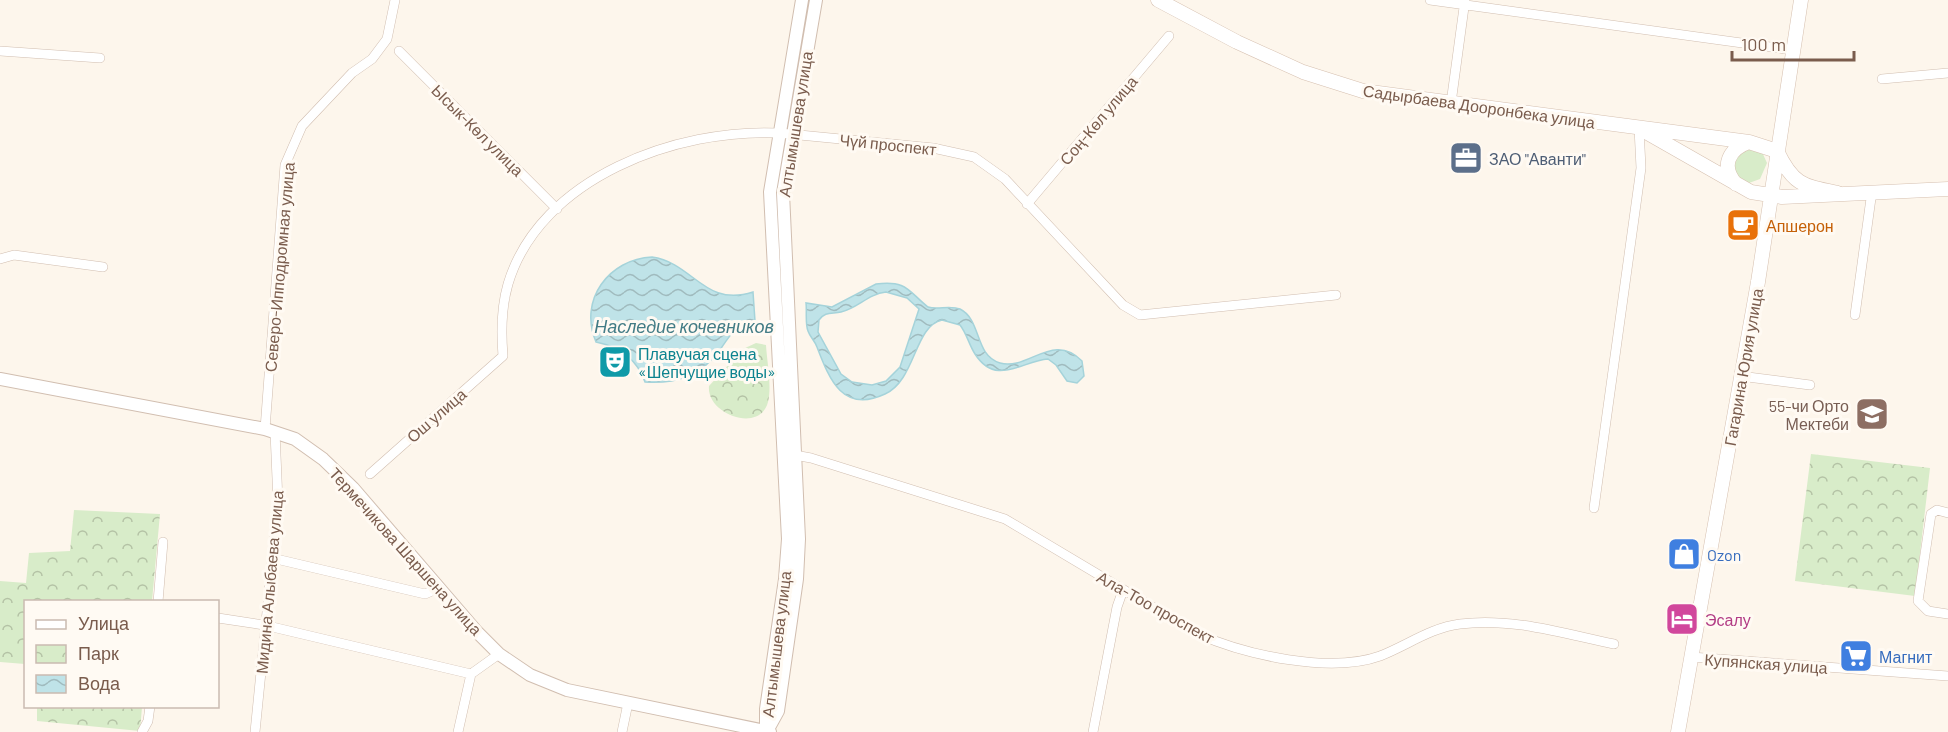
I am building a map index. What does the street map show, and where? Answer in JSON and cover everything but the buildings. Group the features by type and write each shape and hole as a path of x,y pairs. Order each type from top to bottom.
{"main road":[{"name":"Садырбаева Дооронбека улица","path":"1158,0 1237,42 1303,72 1363,91 1749,142 1777,151"},
{"name":"Гагарина Юрия улица","path":"1678,732 1771,194 1801,0"},
{"name":"Садырбаева Дооронбека улица","path":"1639,128 1740,188 1782,197 1948,189"},
{"path":"1740,188 1727,171 1728,161 1737,147 1749,142"},
{"path":"1777,151 1784,166 1797,182 1838,193"}],"street":[{"name":"Северо-Ипподромная улица","path":"270,430 285,165 302,126 352,73 372,59 387,39 395,0"},
{"name":"Алтымышева улица","path":"768,732 778,711 796,579 799,539 783,208 786,133 802,0"},
{"name":"Алтымышева улица","path":"768,732 766,709 786,559 771,192 816,0"},
{"path":"1430,0 1465,2 1793,50"},
{"path":"1451,103 1465,2"},
{"name":"Соң-Көл улица","path":"1027,204 1169,36"},
{"path":"0,51 100,58"},
{"name":"Ысык-Көл улица","path":"399,51 557,209"},
{"path":"1882,79 1948,73"},
{"path":"1594,508 1641,168 1639,128"},
{"name":"Чүй проспект","path":"503,356 502,321 508,283 526,246 557,209 598,178 659,149 734,132 786,133 962,153 995,170 1123,305 1140,315 1336,295"},
{"path":"1855,315 1872,191"},
{"path":"0,259 14,255 103,267"},
{"name":"Ош улица","path":"370,474 503,356"},
{"path":"1740,376 1810,386"},
{"name":"Термечикова Шаршена улица","path":"0,379 270,430 295,439 323,459 353,489 499,654 530,675 548,683 628,703 768,732"},
{"name":"Мидина Алыбаева улица","path":"255,732 278,502 270,430"},
{"name":"Ала-Тоо проспект","path":"783,454 796,454 998,516 1213,640 1313,663 1348,663 1367,660 1427,632 1474,622 1505,623 1614,644"},
{"path":"1948,513 1937,510 1931,514 1918,601 1928,611 1948,614"},
{"path":"158,600 163,542"},
{"path":"272,558 425,594 439,588"},
{"path":"1093,732 1116,607 1124,590"},
{"path":"219,618 264,625 471,674"},
{"path":"458,732 471,674 499,654"},
{"name":"Купянская улица","path":"1691,657 1948,676"},
{"path":"622,732 628,703"},
{"path":"142,732 148,721 150,708"}],"green space":[{"path":"1745,147 1762,152 1767,163 1760,179 1749,183 1738,180 1732,158"},
{"path":"756,343 766,345 768,402 763,412 755,417 734,416 724,412 716,405 710,396 709,386 743,349"},
{"path":"1811,454 1930,468 1915,596 1795,581"},
{"path":"74,510 160,514 152,600 24,600 24,664 0,662 0,581 26,583 29,553 70,551"},
{"path":"37,708 142,708 140,731 37,721"}],"water":[{"name":"Наследие кочевников","path":"652,257 679,267 711,290 722,294 736,295 753,292 755,321 748,322 734,331 705,366 687,377 667,382 645,382 642,374 626,355 613,347 596,342 591,326 594,297 601,284 623,265"},
{"path":"876,284 901,285 928,307 956,308 967,314 986,353 1000,363 1021,362 1051,351 1061,350 1071,353 1082,361 1084,376 1077,383 1067,381 1056,365 1048,359 1010,370 992,369 983,364 975,354 960,325 942,320 933,324 926,332 903,377 895,387 885,394 870,399 858,399 839,390 832,381 807,328 806,303 832,307","holes":["886,292 907,298 919,309 900,367 886,381 872,385 852,382 841,374 818,332 821,317 847,310 880,293"]}],"place":[{"name":"ЗАО \"Аванти\"","path":"1466,158"},
{"name":"Апшерон","path":"1743,225"},
{"name":"Плавучая сцена «Шепчущие воды»","path":"615,362"},
{"name":"55-чи Орто Мектеби","path":"1872,414"},
{"name":"Ozon","path":"1684,554"},
{"name":"Эсалу","path":"1682,619"},
{"name":"Магнит","path":"1856,656"}]}
